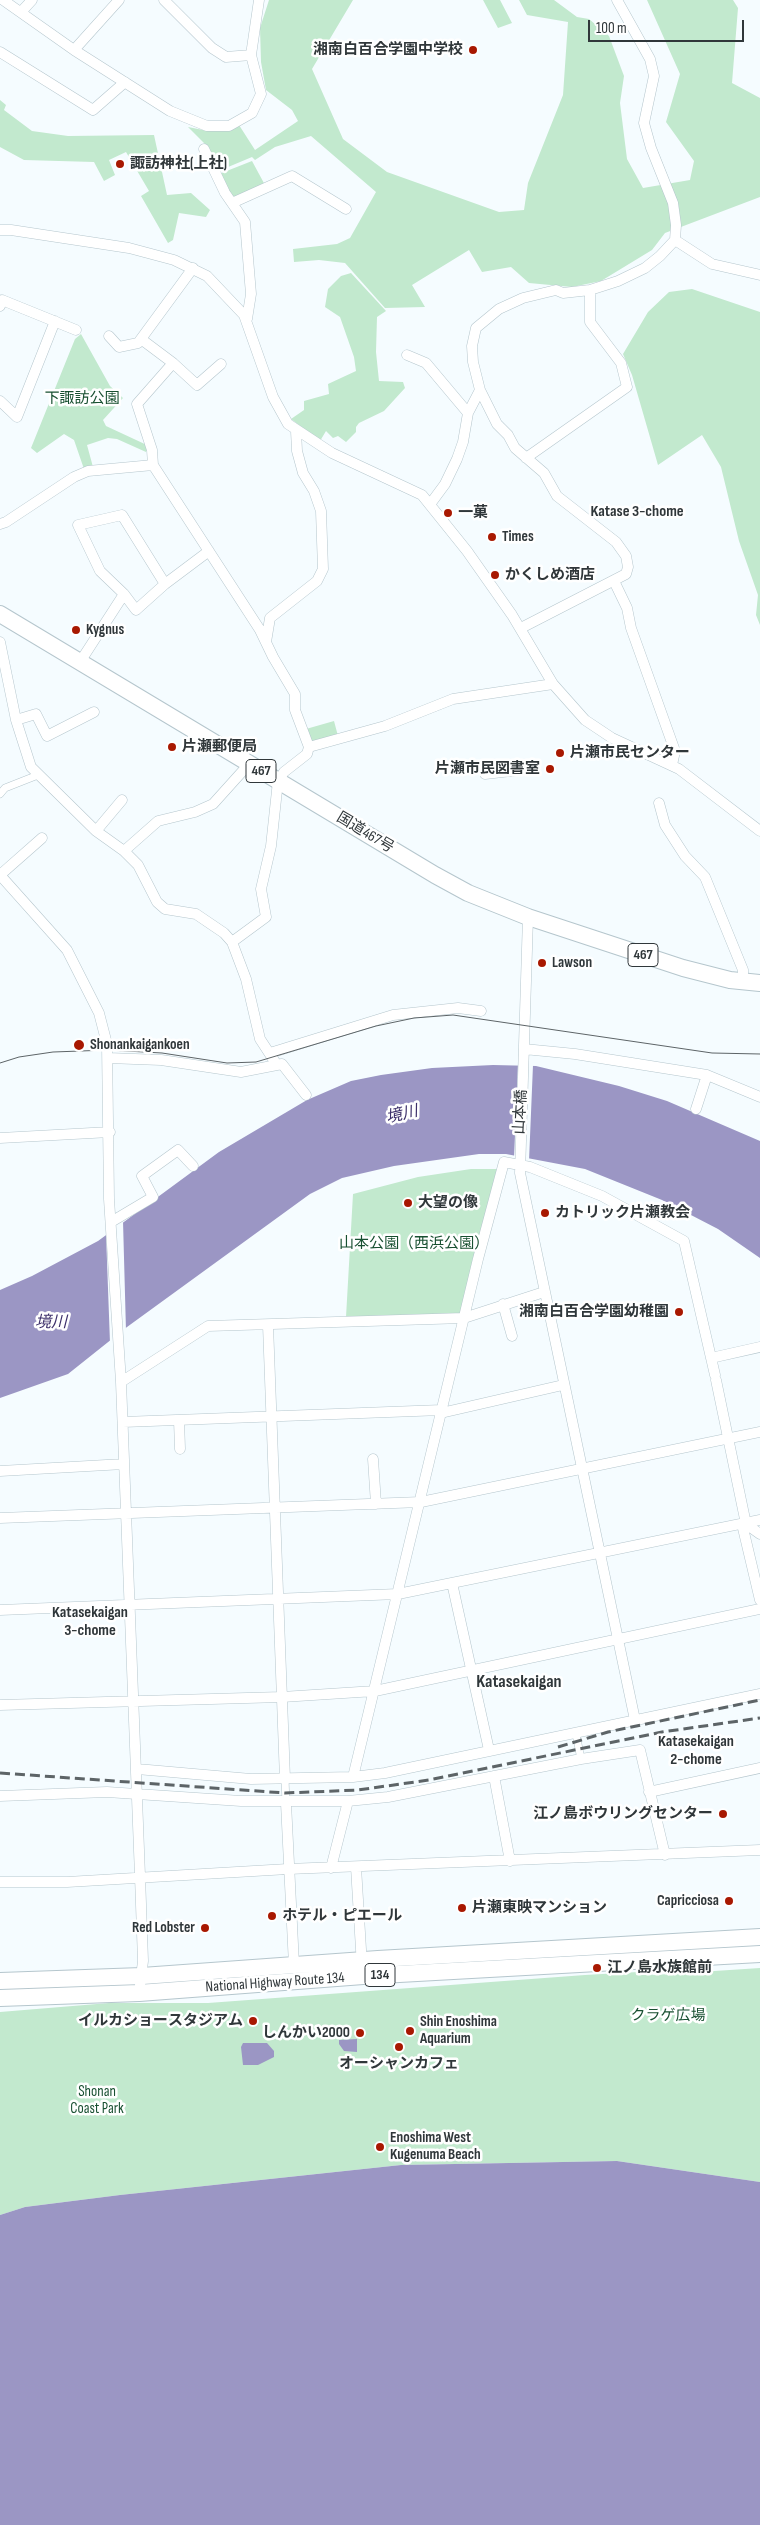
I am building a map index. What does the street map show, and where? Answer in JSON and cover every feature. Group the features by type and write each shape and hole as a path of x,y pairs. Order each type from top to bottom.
{"highway":[{"name":"国道467号","path":"0,614 451,884 528,917 683,968 743,982 760,983"},
{"name":"National Highway Route 134","path":"0,1981 142,1976 294,1964 760,1937"},
{"name":"National Highway Route 134","path":"0,1998 139,1993 363,1976 760,1954"}],"street":[{"path":"3,0 74,50 170,111 207,126 229,126 252,113 261,94 251,55 259,0"},
{"path":"21,12 32,0"},
{"path":"74,50 119,0"},
{"path":"164,0 212,48 226,57 251,55"},
{"path":"521,628 614,581 626,574 628,567 626,556 606,533 557,496 544,473 515,448 508,435 497,424 480,390 473,362 472,346 476,328 499,309 523,298 556,290 563,293 590,290 618,281 645,268 660,256 674,240 676,226 673,203 651,148 644,123 654,76 650,59 618,0"},
{"path":"0,52 93,110 125,82"},
{"path":"204,149 232,203 245,222 251,294 247,319"},
{"path":"232,203 292,176 346,209"},
{"path":"0,230 11,230 129,248 169,258 207,276 247,319 273,397 288,424 296,431 345,460 414,490 431,503 521,628 553,684 571,706 596,729 672,765 760,831"},
{"path":"674,240 712,264 760,275"},
{"path":"109,336 118,347 138,343 193,268"},
{"path":"526,458 626,387 621,363 590,322 590,290"},
{"path":"0,306 2,300 76,330"},
{"path":"0,401 17,417 55,321"},
{"path":"141,339 173,363 197,385 222,364"},
{"path":"407,355 426,362 468,413"},
{"path":"173,363 137,404 152,450 153,465 266,642 296,694 295,710 309,747 307,754 284,772 278,781 271,846 261,889 266,918 232,942"},
{"path":"431,503 445,484 457,459 463,442 468,413 480,390"},
{"path":"266,642 270,618 317,581 323,569 322,511 314,491 303,473 297,451 296,431"},
{"path":"0,524 88,471 153,465"},
{"path":"165,584 122,515 78,525 100,571 124,594 136,610 165,584 209,551"},
{"path":"614,581 626,608 631,628 675,751 672,765"},
{"path":"80,662 124,594"},
{"path":"0,642 16,720 31,766 96,831 138,865 157,902 165,909 196,914 224,933 232,942 246,979 260,1039 277,1065"},
{"path":"309,747 386,726 453,699 553,684"},
{"path":"16,720 36,714 47,736 94,712"},
{"path":"124,852 158,821 196,812 213,804 249,764"},
{"path":"485,774 520,770"},
{"path":"0,794 6,788 38,775"},
{"path":"96,831 122,800"},
{"path":"659,803 665,825 686,856 705,878 743,970 743,982"},
{"path":"42,838 0,875 58,938 75,962 98,1013 108,1044 111,1227 123,1422 137,1769 142,1976 139,1993"},
{"name":"山本橋","path":"528,917 519,1162 563,1385 635,1720"},
{"path":"270,1053 393,1015 458,1008 481,1011"},
{"path":"524,1049 575,1054 707,1075 760,1097"},
{"path":"108,1058 161,1060 242,1072 284,1064 306,1095"},
{"path":"696,1109 707,1075"},
{"path":"0,1138 110,1132"},
{"path":"111,1227 153,1196 142,1176 178,1150 193,1166"},
{"path":"353,1777 421,1502 441,1411 504,1162 519,1162 602,1196 684,1241 729,1438 760,1600"},
{"path":"530,1167 571,1176"},
{"path":"121,1382 208,1326 268,1326 464,1318 544,1292"},
{"path":"503,1304 512,1336"},
{"path":"268,1326 288,1869 294,1964"},
{"path":"711,1358 760,1347"},
{"path":"123,1422 441,1411 563,1385"},
{"path":"179,1420 180,1449"},
{"path":"0,1518 421,1502 760,1432"},
{"path":"374,1459 376,1504"},
{"path":"0,1471 124,1464"},
{"path":"0,1610 398,1594 760,1520"},
{"path":"744,1524 760,1534"},
{"path":"452,1583 489,1750"},
{"path":"0,1705 282,1697 375,1691 760,1609"},
{"path":"137,1769 251,1779 353,1777 385,1773 760,1694"},
{"path":"576,1734 581,1759"},
{"path":"0,1796 71,1792 137,1792 213,1800 286,1803 348,1801 388,1798 581,1759 640,1750 665,1855"},
{"path":"650,1792 760,1768"},
{"path":"494,1776 510,1861"},
{"path":"330,1868 348,1801"},
{"path":"0,1882 67,1882 140,1876 288,1869 760,1850"},
{"path":"356,1867 363,1976"}],"green space":[{"path":"269,0 353,0 312,69 343,139 387,172 499,212 524,210 528,183 563,95 568,22 527,15 519,0 554,0 577,17 589,19 609,36 624,76 620,103 627,159 643,188 690,180 694,161 666,122 680,74 647,0 733,0 738,8 732,83 760,98 760,197 665,233 652,250 601,281 572,287 529,283 511,267 482,272 469,250 412,285 425,307 385,308 345,263 319,260 294,262 293,249 337,244 350,238 376,192 311,136 275,147 255,160 252,157 221,170 207,146 188,127 208,131 239,125 255,150 298,121 292,110 266,90 261,62 260,28"},
{"path":"483,0 500,0 512,23 498,28"},
{"path":"0,100 6,105 4,110 32,131 68,136 154,135 167,195 191,193 210,210 206,217 179,213 173,240 168,243 141,196 149,191 126,152 109,160 115,175 104,181 94,162 24,160 0,147"},
{"path":"252,161 265,185 233,200 219,174"},
{"path":"351,273 386,311 377,317 376,352 379,381 403,382 405,388 384,411 359,423 356,427 356,432 346,442 338,436 333,438 326,431 320,441 291,419 304,410 304,401 329,394 328,384 356,371 354,357 340,317 325,307 328,289 341,276"},
{"path":"692,289 760,312 760,625 756,615 758,595 739,541 721,467 702,435 658,465 632,375 623,354 648,312 669,292"},
{"name":"下諏訪公園","path":"81,334 110,386 123,398 103,420 106,426 149,446 146,452 117,439 108,438 87,445 93,467 84,469 74,440 64,434 37,453 31,448 75,339"},
{"path":"334,721 338,736 314,743 309,740 306,729"},
{"name":"山本公園（西浜公園）","path":"471,1169 499,1169 461,1315 346,1317 353,1194 418,1177"},
{"name":"Shonan Coast Park","path":"760,1968 760,2182 617,2161 401,2165 120,2195 25,2207 0,2215 0,2012 109,2003 208,2003 585,1975 638,1972 654,1975"}],"water":[{"name":"境川","path":"493,1065 536,1066 619,1086 667,1101 760,1141 760,1258 718,1229 662,1200 585,1169 506,1154 479,1154 394,1166 342,1178 310,1194 127,1327 68,1374 0,1398 0,1290 32,1276 98,1241 219,1152 307,1100 351,1081 381,1075 432,1068"},
{"path":"357,2039 357,2052 344,2051 339,2044 339,2040"},
{"path":"243,2043 267,2043 274,2051 274,2057 258,2065 243,2065 241,2047"},
{"path":"617,2161 760,2182 760,2525 0,2525 0,2215 25,2207 120,2195 401,2165"}],"pier":[{"path":"518,1064 533,1065 529,1161 514,1158"},
{"path":"123,1221 126,1331 110,1343 106,1234"}],"tram line":[{"path":"0,1063 19,1057 53,1052 108,1050 162,1053 227,1063 256,1062 376,1026 414,1018 453,1015 712,1053 760,1054"}],"railway":[{"path":"558,1747 608,1732 760,1700"},
{"path":"0,1773 285,1793 358,1790 429,1780 662,1732 760,1718"}],"place":[{"name":"湘南白百合学園中学校","path":"473,50"},
{"name":"諏訪神社(上社)","path":"120,164"},
{"name":"一菓","path":"448,513"},
{"name":"Times","path":"492,537"},
{"name":"かくしめ酒店","path":"495,575"},
{"name":"Kygnus","path":"76,630"},
{"name":"片瀬郵便局","path":"172,747"},
{"name":"片瀬市民センター","path":"560,753"},
{"name":"片瀬市民図書室","path":"550,769"},
{"name":"Lawson","path":"542,963"},
{"name":"Shonankaigankoen","path":"79,1045"},
{"name":"大望の像","path":"408,1203"},
{"name":"カトリック片瀬教会","path":"545,1213"},
{"name":"湘南白百合学園幼稚園","path":"679,1312"},
{"name":"江ノ島ボウリングセンター","path":"723,1814"},
{"name":"Capricciosa","path":"729,1901"},
{"name":"片瀬東映マンション","path":"462,1908"},
{"name":"ホテル・ピエール","path":"272,1916"},
{"name":"Red Lobster","path":"205,1928"},
{"name":"江ノ島水族館前","path":"597,1968"},
{"name":"イルカショースタジアム","path":"253,2021"},
{"name":"Shin Enoshima Aquarium","path":"410,2031"},
{"name":"しんかい2000","path":"360,2033"},
{"name":"オーシャンカフェ","path":"399,2047"},
{"name":"Enoshima West Kugenuma Beach","path":"380,2147"}],"district":[{"name":"Katase 3-chome","path":"637,512"},
{"name":"Katasekaigan 3-chome","path":"90,1622"},
{"name":"Katasekaigan","path":"519,1682"},
{"name":"Katasekaigan 2-chome","path":"696,1751"}],"park label":[{"name":"クラゲ広場","path":"668,2016"}]}
